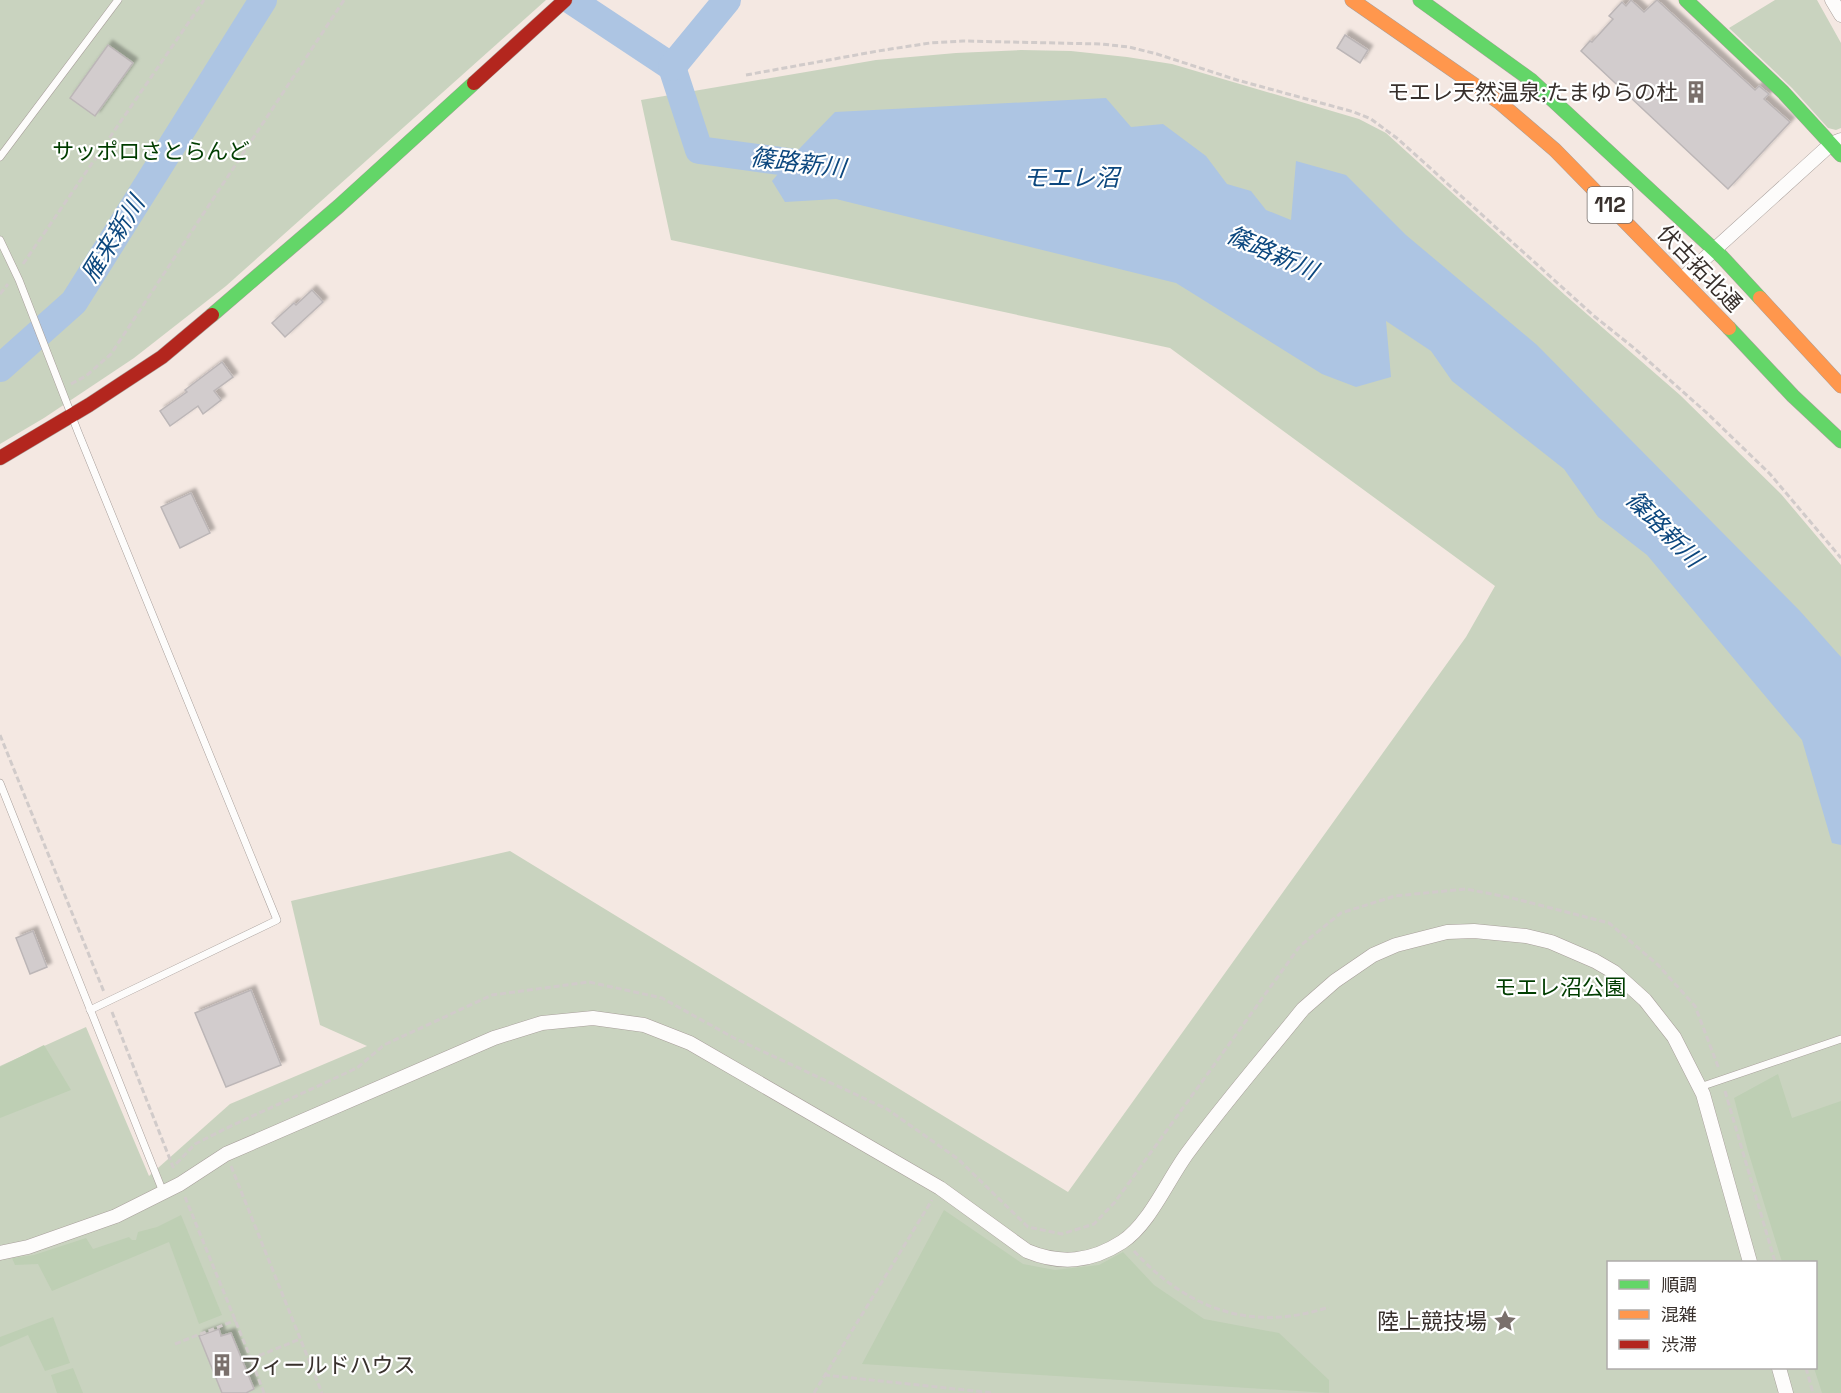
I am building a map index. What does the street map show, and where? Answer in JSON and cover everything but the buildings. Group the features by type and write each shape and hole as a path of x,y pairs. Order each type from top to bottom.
{"main road":[{"path":"0,458 71,416 162,357 339,206 565,0"},
{"name":"伏古拓北通","path":"1352,0 1499,102 1555,150 1793,396 1841,441"},
{"name":"伏古拓北通","path":"1420,0 1531,80 1714,250 1841,386"},
{"path":"1686,0 1836,142 1841,155"}],"street":[{"path":"1832,0 1841,15"},
{"path":"1682,279 1836,142"},
{"path":"0,1253 28,1247 116,1216 180,1184 226,1154 494,1038 542,1023 593,1018 644,1025 690,1044 940,1188 1027,1251 1064,1261 1085,1258 1104,1252 1124,1241 1140,1225 1188,1152 1304,1009 1335,981 1373,955 1396,945 1447,932 1474,932 1526,936 1551,942 1595,961 1614,972 1658,1015 1674,1037 1703,1094 1749,1261"},
{"path":"1779,1369 1786,1393"}],"lane":[{"path":"0,158 118,0"},
{"path":"0,240 18,277 71,416 277,920 90,1010"},
{"path":"0,783 163,1192"},
{"path":"1700,1087 1841,1039"}],"path":[{"path":"18,277 204,0"},
{"path":"71,384 86,376 111,354 344,0"},
{"path":"746,75 930,43 963,41 1101,44 1129,47 1157,54 1371,119 1398,139 1594,316 1634,348 1708,414 1770,474 1841,558"},
{"path":"0,735 173,1167 195,1144 357,1068 384,1045 492,995 590,982 662,998 734,1038 887,1109 958,1159 1029,1227 1062,1234 1094,1224 1115,1202 1300,946 1341,913 1395,896 1466,889 1512,898 1609,923 1658,965 1695,1006 1719,1069"},
{"path":"1725,1091 1774,1261"},
{"path":"226,1154 322,1393"},
{"path":"814,1393 940,1188"},
{"path":"183,1192 264,1393"},
{"path":"1124,1241 1164,1280 1185,1295 1215,1309 1251,1317 1281,1318 1306,1315 1329,1307"},
{"path":"175,1344 236,1320"},
{"path":"251,1359 300,1340"},
{"path":"1806,1369 1813,1393"},
{"path":"824,1375 958,1391 994,1393"}],"green space":[{"name":"サッポロさとらんど","path":"0,0 546,0 226,286 134,358 44,418 0,444"},
{"path":"1775,0 1817,0 1841,43 1841,128 1836,130 1828,128 1792,88 1729,28"},
{"name":"モエレ沼公園","path":"1021,50 1071,51 1127,57 1172,64 1359,119 1386,133 1565,295 1680,395 1781,494 1841,565 1841,1393 0,1393 0,1066 86,1027 149,1176 230,1104 367,1046 320,1025 291,901 510,851 1068,1192 1466,637 1495,586 1170,348 671,240 641,100 876,60"},
{"path":"44,1045 71,1090 0,1118 0,1067"},
{"path":"1778,1074 1792,1118 1841,1101 1841,1393 1822,1393 1814,1369 1817,1369 1817,1261 1782,1261 1734,1098"},
{"path":"944,1210 1023,1264 1055,1270 1099,1265 1123,1252 1154,1285 1204,1319 1279,1333 1329,1380 1329,1393 862,1364"},
{"path":"181,1215 222,1315 199,1324 169,1242 52,1291 38,1264 15,1265 12,1258 34,1255 86,1238 93,1249 129,1237 136,1240 138,1232 157,1227"},
{"path":"53,1317 70,1363 45,1371 28,1335 0,1347 0,1337"},
{"path":"73,1368 83,1393 57,1393 51,1375"}],"water":[{"name":"モエレ沼","path":"1106,98 1131,127 1163,124 1206,156 1227,184 1251,191 1266,210 1291,220 1296,161 1346,175 1406,235 1537,345 1800,611 1841,657 1841,845 1832,843 1802,740 1647,555 1598,517 1564,469 1452,381 1431,351 1386,321 1391,377 1356,387 1322,374 1176,283 836,199 785,202 772,181 835,112"}],"waterway":[{"name":"雁来新川","path":"0,368 74,302 263,0"},
{"name":"雁来新川","path":"571,0 672,67"},
{"name":"篠路新川","path":"672,67 727,0"},
{"name":"篠路新川","path":"672,67 699,150 825,167"}],"traffic: fast":[{"path":"1420,0 1531,80 1722,257 1760,298"},
{"path":"1686,0 1783,92 1841,155"},
{"path":"212,315 339,206 474,83"},
{"path":"1729,328 1793,396 1841,441"}],"traffic: slow":[{"path":"1352,0 1499,102 1555,150 1729,328"},
{"path":"1760,298 1841,386"}],"traffic: jam":[{"path":"474,83 565,0"},
{"path":"0,458 89,405 162,357 212,315"}],"place":[{"name":"モエレ天然温泉;たまゆらの杜","path":"1696,92"},
{"name":"陸上競技場","path":"1505,1321"},
{"name":"フィールドハウス","path":"222,1365"}]}
